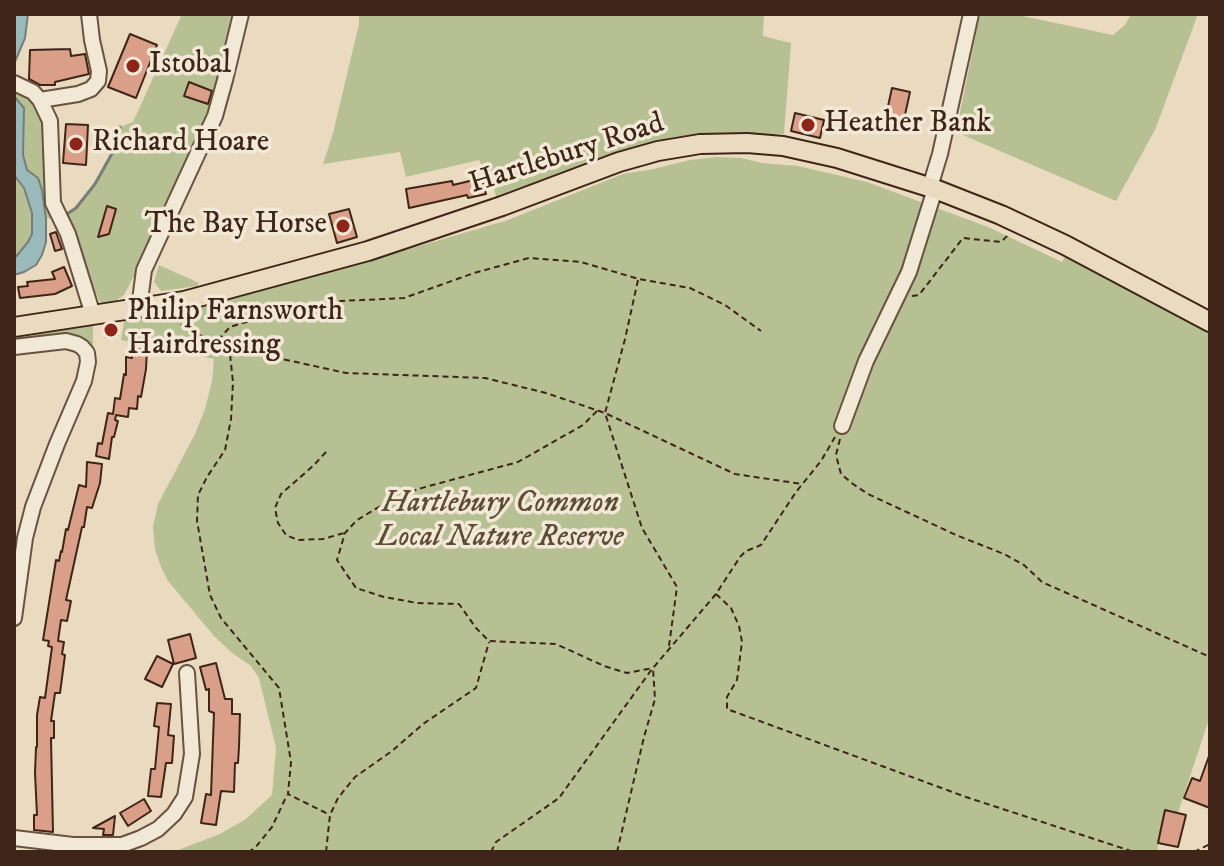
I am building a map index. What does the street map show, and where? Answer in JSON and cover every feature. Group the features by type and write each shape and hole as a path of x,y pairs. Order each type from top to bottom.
{"main road":[{"name":"Hartlebury Road","path":"14,327 184,301 368,251 658,151 700,144 747,143 794,148 837,158 933,188 1065,245 1210,322"}],"street":[{"path":"40,100 78,94 91,89 98,81 89,14"},
{"path":"147,306 144,270 215,116 241,14"},
{"path":"842,426 866,361 909,272 933,188 971,14"},
{"path":"16,83 33,92 50,121 53,203 68,234 93,315"},
{"path":"14,347 66,341 82,347 87,353 88,362 84,381 33,507 14,612"},
{"path":"14,838 73,845 122,845 158,829 174,814 185,797 190,777 192,754 182,682"}],"path":[{"path":"896,297 919,295 963,238 1001,242 1007,239 1016,222"},
{"path":"218,340 230,327 276,313 341,301 404,298 474,273 529,258 581,262 639,279 690,288 725,305 761,331"},
{"path":"639,279 605,413 642,528 677,587 669,648"},
{"path":"147,306 192,333 273,357 346,373 485,378 546,393 605,413 735,474 802,484"},
{"path":"229,343 233,382 231,419 225,450 198,495 197,521 210,595 221,618 279,688 291,762 288,794 272,827 248,852"},
{"path":"597,411 583,425 518,462 418,489 389,501 357,520 345,533 337,560 356,588 417,603 459,604 489,641 556,644 627,673 653,668"},
{"path":"491,852 496,842 559,798 653,668 716,594 740,557 761,545 842,426"},
{"path":"842,426 836,455 841,474 860,489 956,535 1004,554 1024,565 1042,582 1210,657"},
{"path":"326,452 281,494 275,508 278,523 286,535 298,540 323,539 345,533"},
{"path":"716,594 731,608 742,642 737,680 727,697 727,709 966,797 1134,852"},
{"path":"326,852 330,815 338,798 355,777 423,724 476,688 489,641"},
{"path":"617,852 655,699 653,668"},
{"path":"288,794 330,815"},
{"path":"1194,852 1210,844"}],"green space":[{"path":"182,14 241,14 216,94 124,295 112,303 100,302 81,273 59,216 77,208 95,184 119,141 120,127 133,122"},
{"path":"359,14 764,14 763,36 791,43 784,134 684,137 617,153 497,200 479,160 406,177 400,152 323,164 333,133"},
{"path":"980,14 1013,14 1113,35 1125,25 1131,14 1198,14 1155,130 1116,201 956,132"},
{"path":"14,83 40,100 59,216 46,219 42,190 37,178 27,170 23,155 24,122 19,101 14,96"},
{"name":"Hartlebury Common Local Nature Reserve","path":"716,157 798,166 867,182 988,227 1062,262 1065,257 1210,331 1210,716 1178,813 1165,811 1158,852 173,852 220,834 246,819 272,795 276,748 259,678 251,666 214,636 168,581 155,549 153,527 158,504 205,409 214,359 121,340 125,316 214,299 368,261 508,220 623,174"},
{"path":"14,175 24,188 32,213 32,234 14,259"},
{"path":"159,265 199,283 197,286 161,291 154,282"},
{"path":"93,323 93,351 77,339 54,335 14,342 14,335"}],"water":[{"path":"14,14 28,14 25,38 14,64"},
{"path":"14,96 24,108 23,155 27,170 38,178 42,190 46,242 36,265 14,275 14,259 32,234 32,213 24,188 14,175"}],"building":[{"name":"Istobal","path":"130,34 157,45 136,98 108,87"},
{"path":"70,49 71,56 85,54 89,74 55,82 55,85 40,85 29,79 30,50"},
{"path":"189,82 212,91 208,104 184,96"},
{"path":"892,88 910,92 903,124 885,120"},
{"name":"Heather Bank","path":"795,113 824,120 820,138 791,131"},
{"name":"Richard Hoare","path":"66,124 88,125 86,165 63,163"},
{"path":"482,178 486,194 468,198 467,195 409,208 406,189 452,181 453,185"},
{"path":"107,206 116,209 109,234 98,237"},
{"name":"The Bay Horse","path":"349,209 357,237 337,243 329,214"},
{"path":"56,232 62,249 55,251 50,234"},
{"path":"64,267 72,286 55,294 20,298 18,287 28,286 27,282 55,279 52,272"},
{"name":"Philip Farnsworth Hairdressing","path":"116,324 118,335 106,337 104,326"},
{"path":"132,349 147,349 137,409 129,408 128,417 116,415 115,420 118,421 109,459 96,456 98,443 102,444 108,413 113,414 115,398 120,399 126,375 126,357 132,358"},
{"path":"87,462 102,464 100,483 92,508 87,507 82,527 66,600 71,601 67,621 61,620 58,641 64,642 62,654 65,655 60,693 55,693 51,721 54,721 54,738 51,738 53,832 34,830 34,815 37,815 37,715 40,697 45,698 52,647 48,646 49,641 43,640 56,560 59,561 62,552 79,485 86,487"},
{"path":"190,634 196,658 174,664 168,640"},
{"path":"157,656 173,664 162,687 145,679"},
{"path":"216,663 225,699 232,699 232,714 240,714 234,792 221,791 216,825 201,823 206,794 211,795 214,713 209,711 209,689 206,690 200,667"},
{"path":"157,703 171,704 168,735 174,736 172,763 166,763 161,797 148,796 151,769 155,769 159,727 154,726"},
{"path":"1209,756 1210,808 1184,798 1192,778 1200,781"},
{"path":"144,799 151,811 128,826 120,813"},
{"path":"1165,810 1186,815 1178,847 1158,843"},
{"path":"115,816 113,835 103,835 104,829 93,828"}],"waterway":[{"path":"67,214 76,208 95,184 119,141 120,127"}],"place":[{"name":"Istobal","path":"133,66"},
{"name":"Heather Bank","path":"808,125"},
{"name":"Richard Hoare","path":"76,144"},
{"name":"The Bay Horse","path":"343,226"},
{"name":"Philip Farnsworth Hairdressing","path":"111,330"}]}
